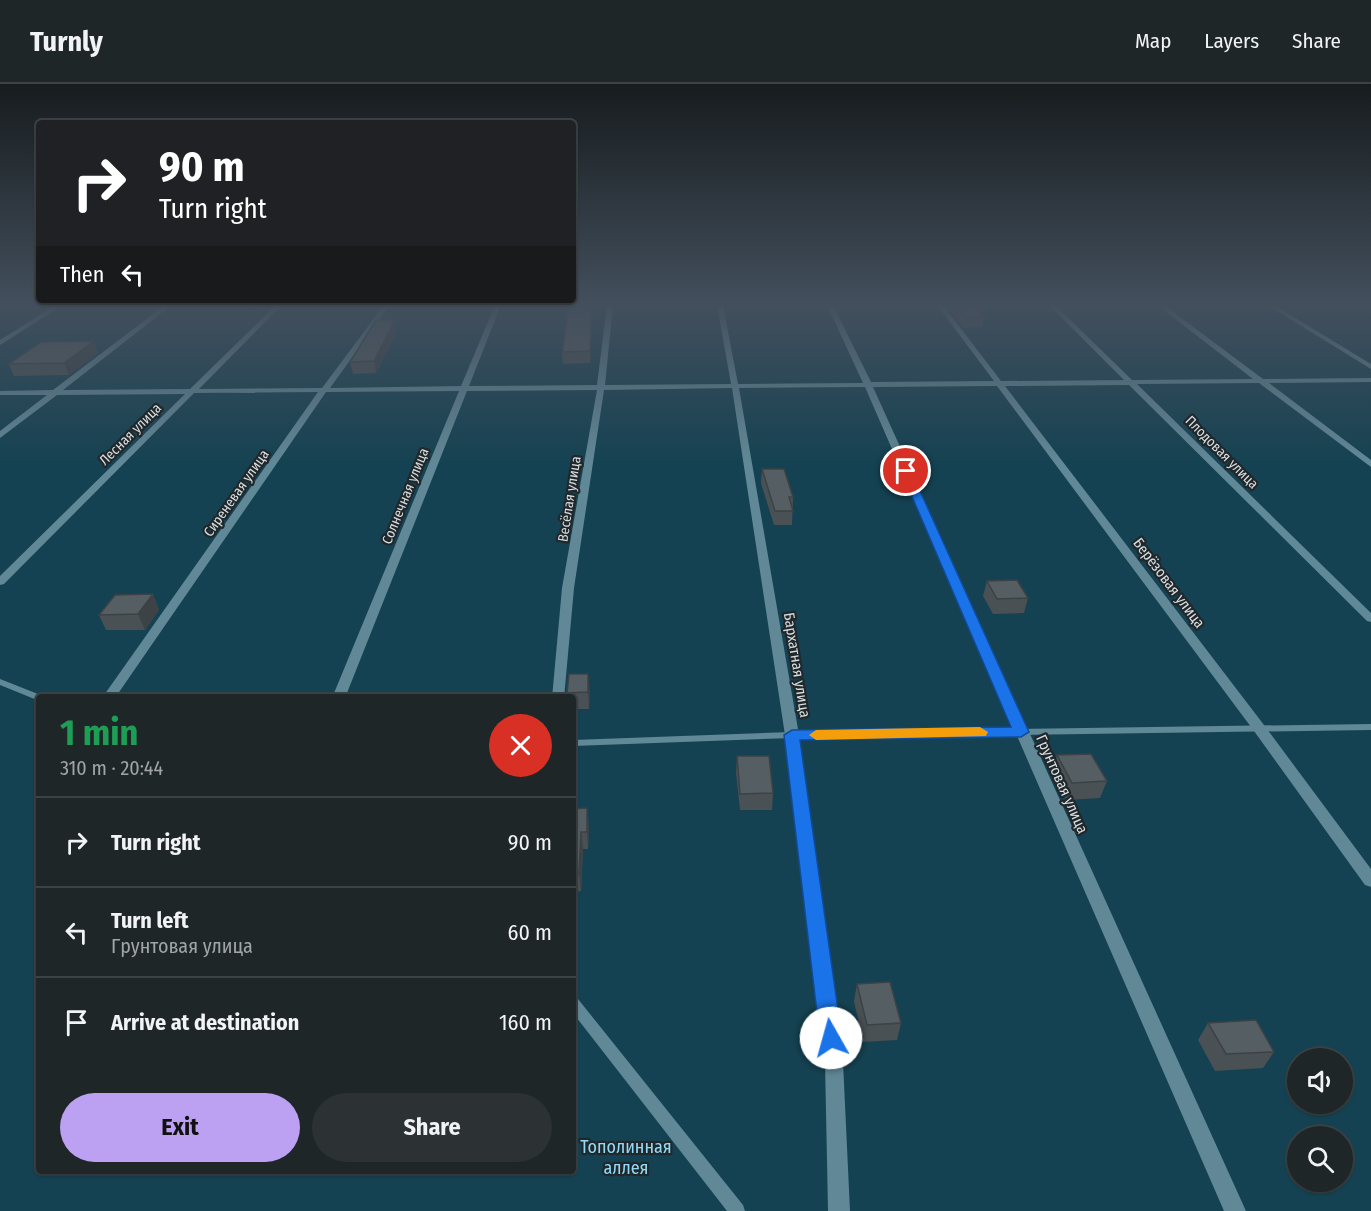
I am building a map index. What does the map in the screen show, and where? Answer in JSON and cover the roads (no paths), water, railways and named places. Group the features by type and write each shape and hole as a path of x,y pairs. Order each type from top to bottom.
{"street":[{"path":"0,435 100,358"},
{"name":"Лесная улица","path":"0,582 226,358"},
{"name":"Сиреневая улица","path":"111,694 348,358"},
{"name":"Солнечная улица","path":"340,694 476,358"},
{"name":"Весёлая улица","path":"558,694 568,588 604,358"},
{"name":"Бархатная улица","path":"730,358 792,735 834,1062 839,1211"},
{"name":"Грунтовая улица","path":"855,358 1235,1211"},
{"name":"Берёзовая улица","path":"981,358 1371,881"},
{"name":"Плодовая улица","path":"1107,358 1371,620"},
{"path":"1230,358 1371,464"},
{"path":"1356,358 1371,367"},
{"path":"0,393 1371,380"}],"lane":[{"path":"0,682 36,696"},
{"path":"576,743 792,735 1371,727"},
{"path":"576,1007 736,1211"}],"park label":[{"name":"Тополинная аллея","path":"626,1157"}]}
